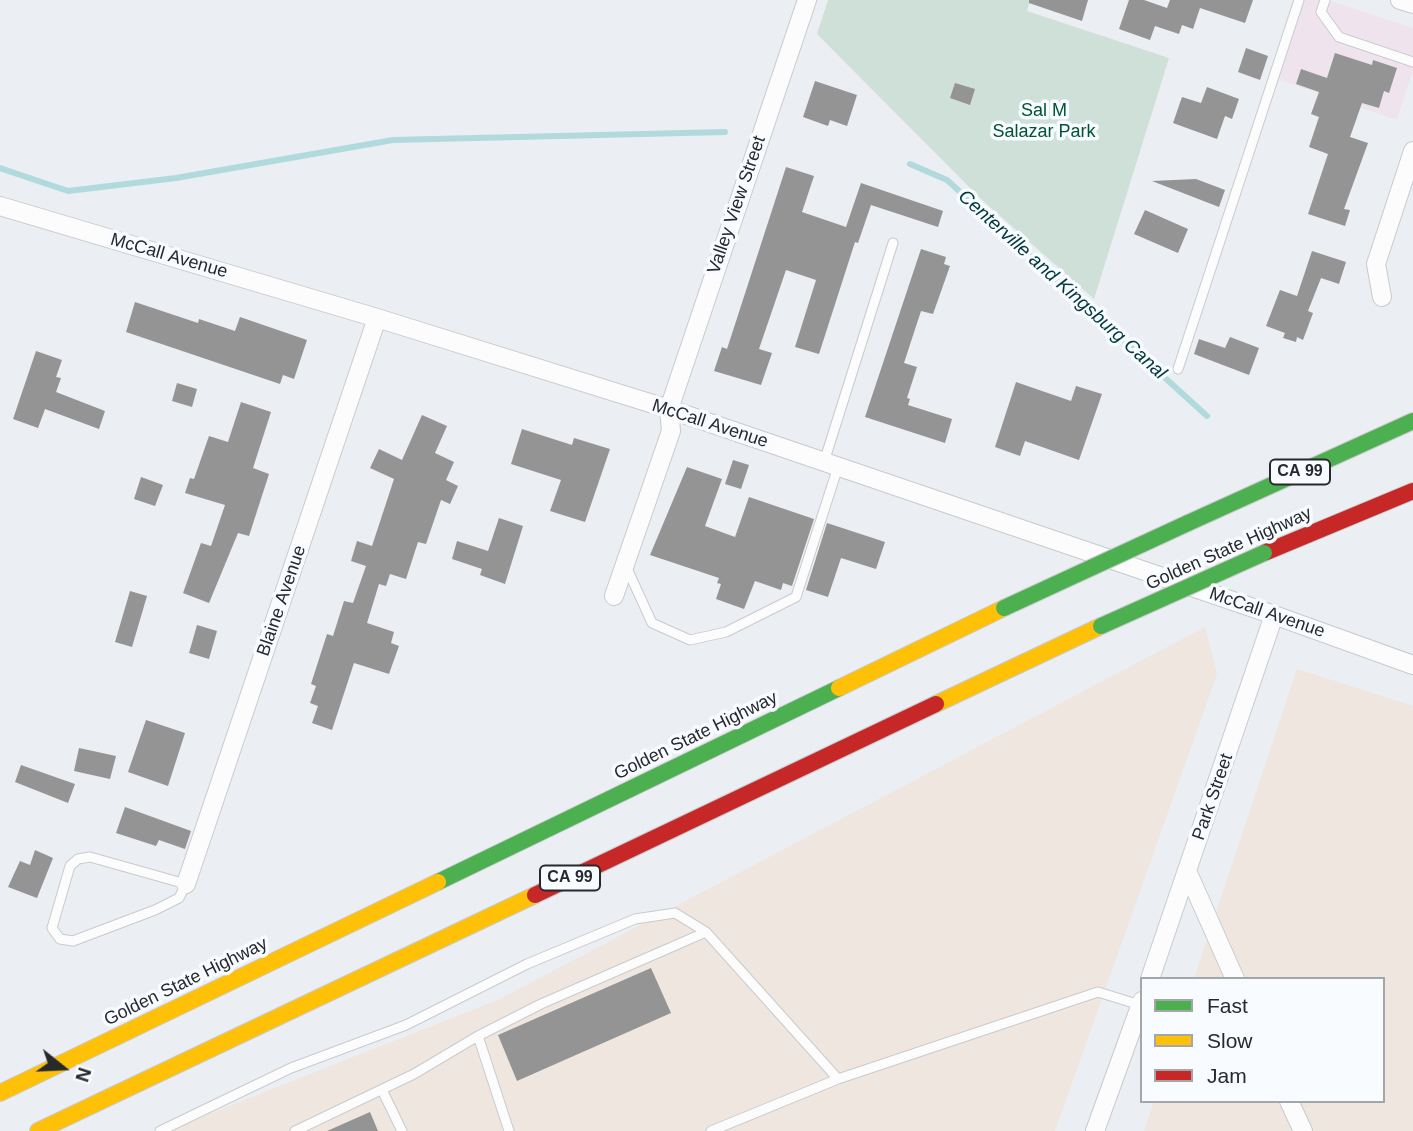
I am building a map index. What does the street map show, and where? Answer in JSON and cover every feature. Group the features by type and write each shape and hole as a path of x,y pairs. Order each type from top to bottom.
{"highway":[{"name":"Golden State Highway","path":"0,1093 1004,608 1413,421"},
{"name":"Golden State Highway","path":"38,1131 1101,626 1264,553 1413,491"}],"street":[{"name":"Valley View Street","path":"614,597 671,431 669,409 807,0"},
{"path":"1400,0 1413,4"},
{"path":"1382,297 1376,264 1413,151"},
{"name":"McCall Avenue","path":"0,206 377,318 669,409 1413,665"},
{"name":"Blaine Avenue","path":"186,884 377,318"},
{"name":"Park Street","path":"1151,977 1274,615"},
{"path":"1188,873 1234,977"},
{"path":"1095,1131 1140,1006"},
{"path":"1290,1103 1303,1131"}],"lane":[{"path":"1178,369 1299,0"},
{"path":"1325,0 1321,12 1339,37 1413,62"},
{"path":"625,565 652,623 690,640 737,627 796,597 893,243"},
{"path":"90,857 186,884 179,898 73,941 60,939 52,928 71,866 78,859 90,857"},
{"path":"160,1131 291,1068 406,1025 527,964 635,919 675,913 706,932 838,1079"},
{"path":"295,1131 382,1090 541,1004 706,932"},
{"path":"711,1131 838,1079 1098,992 1140,1003"},
{"path":"478,1036 509,1131"},
{"path":"382,1090 402,1131"}],"shaded area":[{"path":"1299,0 1328,0 1413,28 1413,69 1397,120 1274,78"},
{"path":"1205,627 1217,674 1055,1131 166,1131 500,999"},
{"path":"1297,669 1413,706 1413,1131 1144,1131 1153,1103 1385,1103 1385,977 1195,977"}],"green space":[{"name":"Sal M Salazar Park","path":"828,0 1030,0 1027,11 1169,58 1094,299 981,199 817,34"}],"building":[{"path":"1029,0 1088,0 1082,21 1029,3"},
{"path":"1129,0 1144,0 1167,8 1170,0 1253,0 1245,23 1200,8 1193,29 1182,25 1179,34 1155,26 1150,40 1119,29"},
{"path":"1246,48 1268,56 1260,80 1238,72"},
{"path":"1335,53 1372,65 1373,60 1397,68 1389,93 1384,91 1379,108 1362,103 1350,137 1368,143 1344,209 1350,210 1345,226 1308,214 1328,154 1309,147 1319,117 1311,114 1319,92 1296,84 1301,69 1327,78"},
{"path":"815,81 857,95 847,126 830,120 828,126 803,117"},
{"path":"955,83 975,89 970,105 950,98"},
{"path":"1207,87 1239,99 1232,119 1225,116 1217,139 1173,123 1182,97 1201,103"},
{"path":"786,167 814,176 802,212 846,227 861,183 943,211 938,227 871,205 858,243 855,242 819,354 795,347 816,280 786,270 759,349 772,353 761,385 714,371 722,347 727,349"},
{"path":"1196,179 1225,190 1219,207 1152,181"},
{"path":"1145,210 1188,229 1178,253 1134,234"},
{"path":"921,249 946,257 944,264 950,266 933,314 921,311 904,363 917,367 907,398 910,399 908,405 952,419 945,443 865,417"},
{"path":"1312,251 1346,262 1339,284 1321,278 1308,311 1313,313 1303,340 1297,337 1296,342 1283,338 1285,333 1266,326 1280,290 1297,296"},
{"path":"135,302 198,323 199,319 235,331 240,317 307,340 294,379 283,375 280,384 126,332"},
{"path":"1230,337 1259,348 1249,375 1194,354 1199,339 1225,348"},
{"path":"36,351 62,360 56,377 61,378 56,392 105,411 99,429 45,409 38,428 13,419"},
{"path":"1016,382 1071,401 1076,386 1102,394 1079,460 1025,441 1020,456 995,447"},
{"path":"177,383 197,389 192,407 172,401"},
{"path":"241,402 271,412 253,468 269,474 249,536 238,533 209,603 183,593 201,543 211,546 225,505 185,493 190,478 194,479 209,436 228,442"},
{"path":"422,415 447,426 435,453 454,462 446,480 458,486 450,504 441,500 426,544 418,542 406,579 390,574 386,586 379,584 367,623 394,632 391,643 399,646 389,674 354,663 332,730 312,723 318,706 310,703 316,686 311,684 327,634 333,636 344,601 353,603 366,566 351,561 357,541 372,546 394,479 370,468 379,449 402,460"},
{"path":"522,429 572,445 574,438 610,449 585,522 550,511 561,480 511,464"},
{"path":"733,460 749,465 741,489 725,484"},
{"path":"687,467 722,479 705,526 735,537 749,497 814,519 792,586 783,583 781,590 755,581 744,609 716,599 721,584 717,583 719,578 650,555"},
{"path":"141,477 163,485 155,506 134,499"},
{"path":"499,518 523,526 505,584 480,575 482,569 452,559 457,541 488,551"},
{"path":"827,523 885,542 876,569 841,558 828,597 806,590"},
{"path":"130,591 147,596 132,647 115,642"},
{"path":"197,625 217,631 209,659 189,653"},
{"path":"146,720 185,733 168,786 128,772"},
{"path":"79,748 116,756 110,779 74,771"},
{"path":"21,765 75,784 68,803 15,782"},
{"path":"125,807 191,831 185,849 159,840 156,846 116,833"},
{"path":"35,850 53,858 37,898 8,887 20,861 30,865"},
{"path":"651,968 671,1013 517,1081 498,1035"},
{"path":"370,1112 378,1131 327,1131"}],"waterway":[{"path":"0,168 68,191 176,178 393,140 725,132"},
{"name":"Centerville and Kingsburg Canal","path":"910,164 947,180 1207,416"}],"traffic: fast":[{"path":"1188,523 1413,421"},
{"path":"1004,608 1188,523"},
{"path":"1101,626 1264,553"},
{"path":"438,882 839,688"}],"traffic: slow":[{"path":"839,688 1004,608"},
{"path":"936,704 1101,626"},
{"path":"0,1093 438,882"},
{"path":"38,1131 535,895"}],"traffic: jam":[{"path":"1264,553 1413,491"},
{"path":"535,895 936,704"}]}
